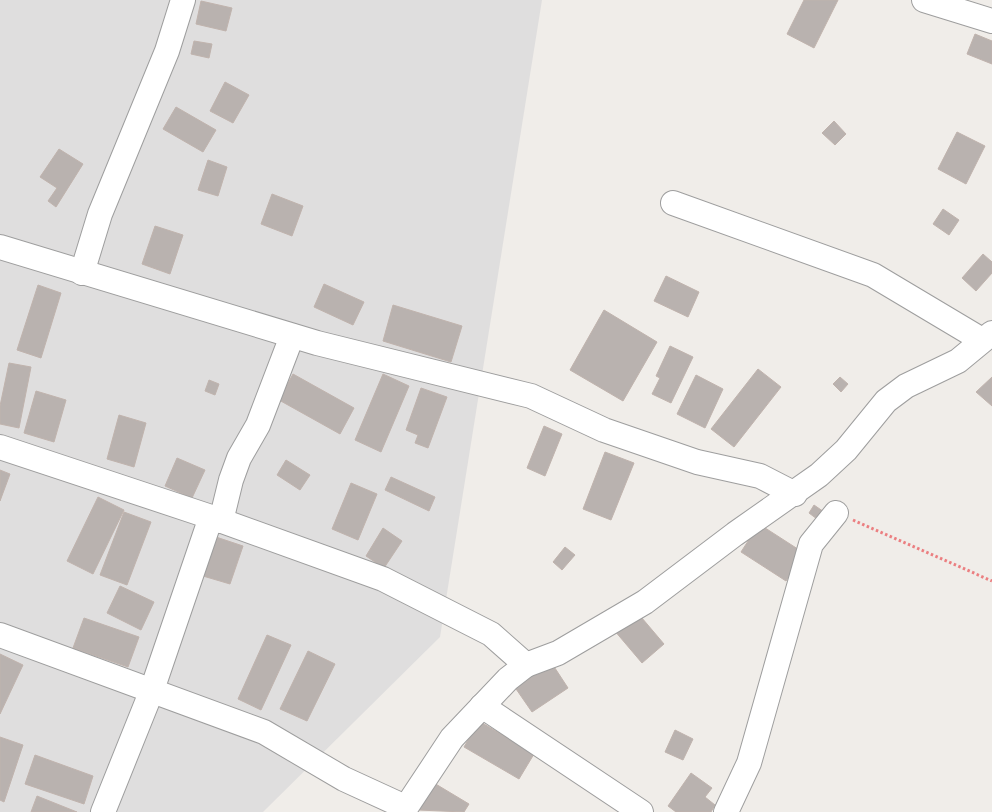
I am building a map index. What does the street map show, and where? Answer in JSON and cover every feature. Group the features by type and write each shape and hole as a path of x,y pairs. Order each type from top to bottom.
{"street":[{"path":"82,273 100,214 167,51 183,0"},
{"path":"924,0 992,21"},
{"path":"0,635 264,732 344,779 404,809 452,738 508,679 526,665 558,653 645,602 735,534 794,494 846,450 886,401 906,386 958,361 987,337 873,275 673,203"},
{"path":"0,247 292,336 531,396 604,430 697,462 760,476 794,494"},
{"path":"103,812 152,690 239,458 258,425 292,336"},
{"path":"0,447 216,519 383,579 491,634 526,665"},
{"path":"726,812 748,763 811,544 836,512"},
{"path":"482,706 641,812"}],"path":[{"path":"836,512 992,581"}],"shaded area":[{"path":"0,0 542,0 440,637 263,812 0,812"}],"building":[{"path":"804,0 838,0 814,48 787,34"},
{"path":"201,1 232,8 226,31 196,24"},
{"path":"975,34 992,41 992,64 967,54"},
{"path":"194,41 212,44 209,58 191,54"},
{"path":"225,82 249,95 233,123 210,111"},
{"path":"176,107 216,130 203,152 163,129"},
{"path":"834,121 846,134 835,145 822,133"},
{"path":"957,132 985,146 966,184 938,169"},
{"path":"59,149 83,164 56,207 48,201 57,188 40,177"},
{"path":"208,160 227,167 218,196 198,190"},
{"path":"272,194 303,206 292,236 261,224"},
{"path":"943,209 959,220 949,235 933,224"},
{"path":"155,226 183,235 170,274 142,264"},
{"path":"983,254 992,262 992,273 976,291 962,278"},
{"path":"666,276 699,292 688,317 654,301"},
{"path":"324,284 364,302 353,325 314,307"},
{"path":"38,285 61,293 41,358 17,350"},
{"path":"393,305 462,326 451,362 383,341"},
{"path":"604,310 657,342 623,401 570,370"},
{"path":"670,346 693,357 671,403 652,394 660,378 656,376"},
{"path":"9,363 31,367 19,428 0,424 0,406"},
{"path":"758,369 781,387 734,447 711,429"},
{"path":"293,374 354,408 340,434 279,400"},
{"path":"383,374 409,386 381,452 355,440"},
{"path":"696,375 723,389 705,428 677,414"},
{"path":"840,377 848,384 841,392 833,384"},
{"path":"992,377 992,406 976,392"},
{"path":"209,380 219,384 215,395 205,391"},
{"path":"421,388 447,397 428,448 415,443 418,435 406,430"},
{"path":"36,391 66,400 54,442 24,433"},
{"path":"119,415 146,423 134,467 107,459"},
{"path":"544,426 562,434 545,476 527,468"},
{"path":"605,452 634,463 611,520 583,509"},
{"path":"177,458 205,470 192,498 165,486"},
{"path":"286,460 310,475 300,490 277,475"},
{"path":"0,470 10,474 0,501"},
{"path":"391,477 435,497 429,511 385,490"},
{"path":"351,483 377,494 358,540 332,529"},
{"path":"98,497 124,510 93,574 67,561"},
{"path":"814,505 827,514 821,522 809,513"},
{"path":"124,512 151,522 127,585 100,575"},
{"path":"759,524 804,553 786,581 741,552"},
{"path":"383,528 402,541 384,568 366,556"},
{"path":"216,537 243,546 230,584 203,576"},
{"path":"565,547 575,555 562,570 553,562"},
{"path":"120,586 154,602 141,630 107,613"},
{"path":"636,611 664,644 642,663 614,630"},
{"path":"84,618 139,637 128,667 73,648"},
{"path":"267,635 291,645 261,710 238,699"},
{"path":"308,651 335,664 307,721 280,709"},
{"path":"0,654 23,665 0,714"},
{"path":"551,662 568,688 532,712 514,686"},
{"path":"479,721 534,754 519,779 464,747"},
{"path":"675,730 693,739 683,760 665,752"},
{"path":"0,737 23,745 4,802 0,800"},
{"path":"35,755 93,776 84,804 25,784"},
{"path":"691,773 712,788 705,797 715,805 711,812 676,812 668,806"},
{"path":"434,783 469,804 464,812 418,810"},
{"path":"37,796 77,812 31,812"}]}
